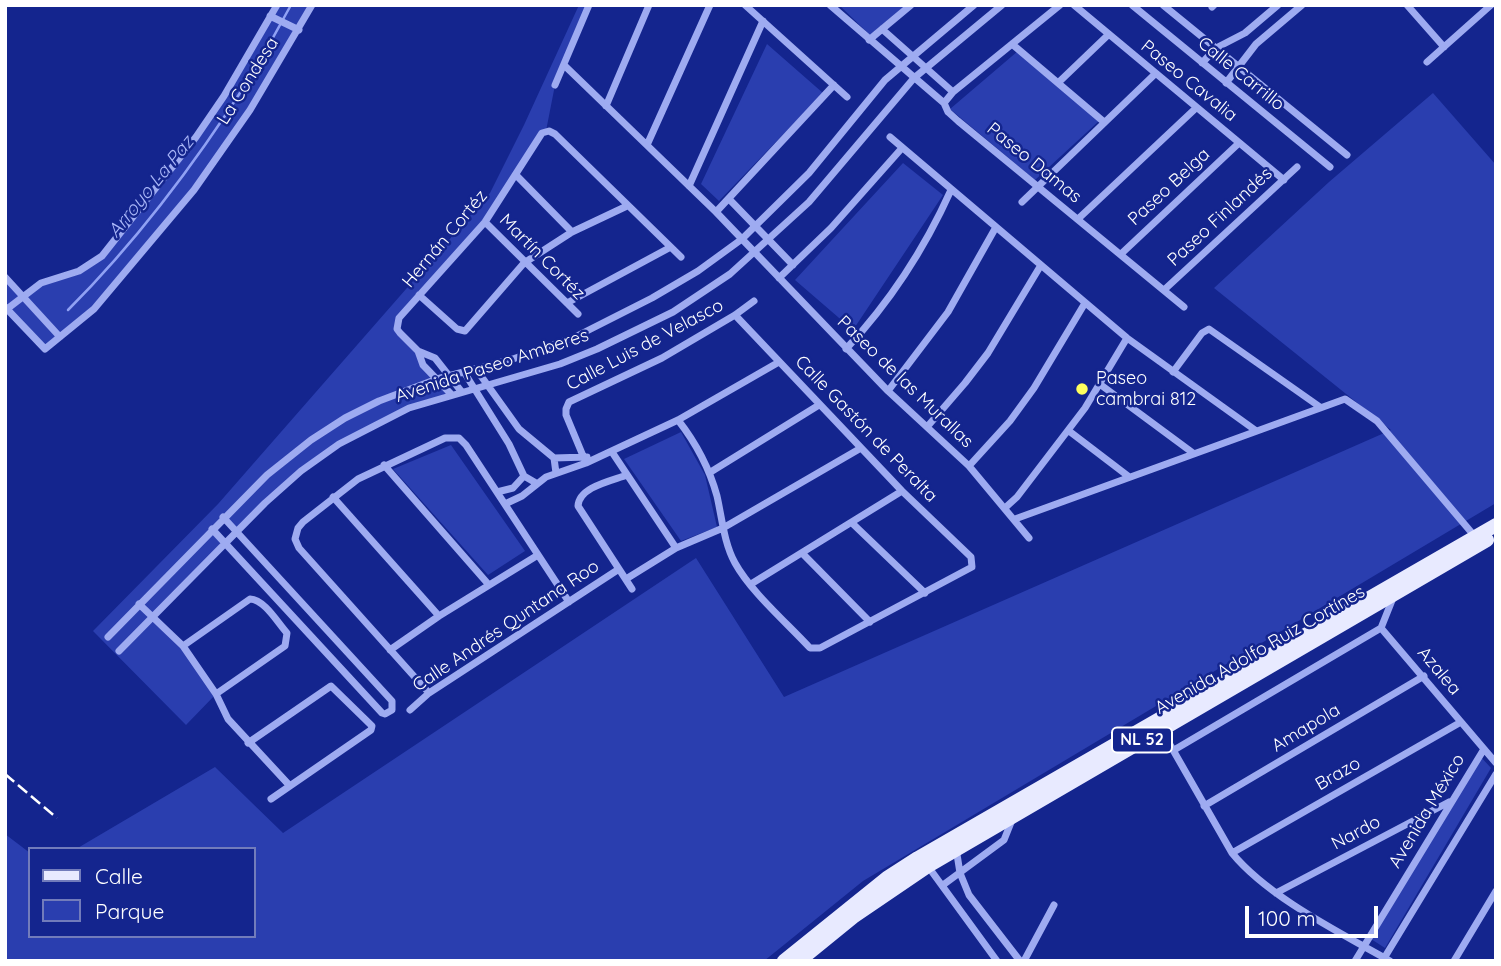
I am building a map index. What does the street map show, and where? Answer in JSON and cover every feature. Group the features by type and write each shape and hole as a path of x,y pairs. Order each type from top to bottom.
{"main road":[{"path":"784,961 887,878 950,846 989,817 1158,725 1478,540 1496,525"},
{"name":"Avenida Adolfo Ruiz Cortínes","path":"799,961 853,917 928,866 950,846 1013,816 1158,725 1394,595 1478,540 1496,535"}],"street":[{"name":"La Condesa","path":"276,5 274,18 196,137 102,256 79,271 41,283 6,308 45,349 94,309 194,190 235,133 312,5"},
{"path":"555,85 589,5"},
{"path":"606,106 649,5"},
{"path":"647,145 710,5"},
{"path":"746,5 847,97"},
{"name":"Paseo Damas","path":"830,5 944,103 958,121 1184,307"},
{"path":"869,40 911,5"},
{"name":"Avenida Paseo Amberes","path":"108,637 267,475 310,440 345,418 379,401 437,379 544,348 614,319 698,271 742,239 809,173 870,96 900,66 974,5"},
{"name":"Avenida Paseo Amberes","path":"119,651 301,471 337,445 410,408 560,364 636,331 704,292 769,241 824,186 894,99 925,67 1002,5"},
{"path":"944,103 953,92 1060,5"},
{"name":"Paseo Cavalia","path":"1074,5 1284,180"},
{"name":"Calle Carrillo","path":"1132,5 1331,167"},
{"name":"Calle Carrillo","path":"1163,5 1347,155"},
{"path":"1202,63 1216,48 1245,33 1278,5 1288,16"},
{"path":"1226,83 1256,44 1302,5"},
{"path":"1407,5 1444,47"},
{"path":"1427,62 1487,7"},
{"path":"274,18 296,29"},
{"path":"689,186 763,21"},
{"path":"882,29 953,92"},
{"path":"1059,82 1108,35"},
{"path":"1012,44 1104,122"},
{"name":"Paseo de las Murallas","path":"564,65 716,212 888,391 969,466 1006,507 1029,538"},
{"path":"1022,202 1155,74"},
{"path":"716,212 834,85"},
{"path":"1077,219 1196,108"},
{"name":"Hernán Cortéz","path":"418,351 397,329 399,318 485,222 538,136 546,131 555,134 626,206"},
{"path":"890,138 1127,338 1255,430"},
{"name":"Paseo Belga","path":"1121,254 1240,143"},
{"path":"779,278 831,228 902,148"},
{"name":"Paseo Finlandés","path":"1164,290 1297,167"},
{"path":"516,175 572,232"},
{"path":"846,349 872,321 910,269 951,190"},
{"path":"729,199 793,265"},
{"path":"419,295 457,329 467,329 524,263 572,232 626,206 681,257"},
{"name":"Martín Cortéz","path":"485,222 578,314"},
{"path":"888,391 948,312 996,227"},
{"path":"567,303 669,247"},
{"path":"927,427 988,353 1041,265"},
{"path":"5,277 60,337"},
{"name":"Calle Luis de Velasco","path":"585,460 566,415 569,402 662,358 735,316 754,301"},
{"path":"969,466 1010,421 1034,388 1085,303"},
{"name":"Calle Gastón de Peralta","path":"735,316 902,491 971,557 973,564 969,570 925,593"},
{"path":"1173,372 1202,333 1209,329 1320,407"},
{"path":"1006,507 1069,431 1101,385 1127,338"},
{"path":"418,351 431,355 461,391"},
{"path":"418,351 423,365 451,394"},
{"path":"476,369 519,429 554,458 585,460 612,452 678,420 779,362"},
{"path":"464,372 509,444 524,476 536,483"},
{"path":"1101,385 1193,453"},
{"path":"1015,519 1338,400 1348,400 1377,421 1478,540"},
{"path":"709,473 819,405"},
{"path":"678,420 694,441 709,473 735,562 751,584 810,648 818,650 925,593 852,523"},
{"path":"1069,431 1128,476"},
{"path":"429,693 299,548 295,538 298,528 333,497 384,465 445,438 453,437 463,441 569,601"},
{"path":"626,579 676,548 723,528 861,448"},
{"path":"612,452 676,548"},
{"path":"554,458 556,473"},
{"path":"505,504 522,496 536,483 585,460"},
{"path":"384,465 489,585"},
{"path":"627,475 584,492 578,500 580,511 632,589"},
{"path":"497,492 513,488 524,476"},
{"path":"751,584 902,491"},
{"path":"333,497 439,616"},
{"path":"212,529 382,713 392,710 392,701 223,517"},
{"path":"802,553 870,622"},
{"path":"390,650 439,616 538,555"},
{"name":"Calle Andrés Quntana Roo","path":"410,709 429,693 619,569"},
{"path":"1174,750 1381,628 1394,595"},
{"path":"183,646 255,599 287,633 285,646 216,694"},
{"path":"139,604 183,646 216,694 228,719 247,743 290,786"},
{"name":"Azalea","path":"1381,628 1496,762"},
{"name":"Amapola","path":"1204,806 1423,676"},
{"path":"247,743 327,687 334,687 372,726 271,799"},
{"name":"Brazo","path":"1232,853 1461,722"},
{"path":"1158,725 1232,853 1246,870 1276,893 1385,960 1496,774"},
{"name":"Avenida México","path":"1354,961 1483,749"},
{"name":"Nardo","path":"1276,893 1451,801"},
{"path":"943,886 1004,840 1013,816"},
{"path":"950,846 975,904 1022,961 1054,905"},
{"path":"928,866 997,961"},
{"path":"1454,961 1496,891"}],"green space":[{"path":"277,5 312,5 299,30 194,190 94,309 45,349 5,307 5,277 23,295 41,283 91,265 196,137"},
{"path":"579,5 589,5 555,85 546,131 485,222 399,319 397,329 418,351 423,365 451,394 393,416 338,445 294,476 237,532 224,518 213,529 226,543 153,617 183,646 216,694 186,725 93,631 218,504 490,193"},
{"path":"839,5 906,5 870,35"},
{"path":"767,44 823,93 719,201 701,184"},
{"path":"1018,51 1099,121 1035,180 950,109"},
{"path":"1433,93 1496,165 1496,503 863,881 764,961 5,961 5,834 28,851 28,938 256,938 256,847 79,847 215,767 283,833 696,558 784,697 1391,430 1214,288 1329,182"},
{"path":"903,163 943,195 853,330 795,280"},
{"path":"681,432 705,475 717,527 681,541 624,459"},
{"path":"451,445 525,551 488,575 393,469"},
{"path":"1480,756 1491,768 1385,948 1371,939"}],"waterway":[{"name":"Arroyo La Paz","path":"68,310 142,228 187,170 249,79 291,5"}],"railway":[{"path":"5,774 57,818"}],"place":[{"name":"Paseo cambrai 812","path":"1082,389"}]}
